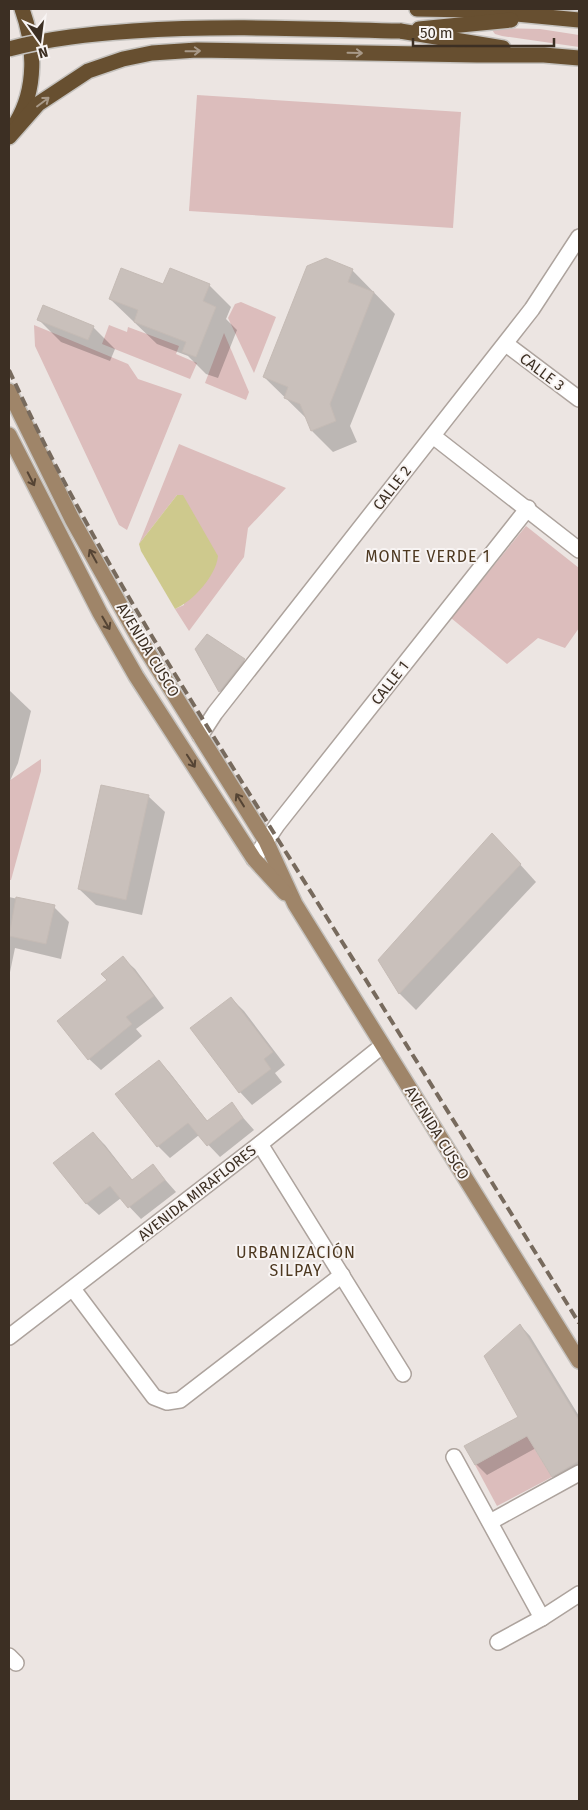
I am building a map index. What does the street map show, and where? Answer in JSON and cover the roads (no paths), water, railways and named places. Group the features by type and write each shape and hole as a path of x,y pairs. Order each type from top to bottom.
{"highway":[{"path":"9,136 27,96 31,72 32,48 22,9"},
{"path":"418,9 473,10 579,20"},
{"path":"9,49 85,35 177,28 400,31 543,16"},
{"path":"400,31 544,55 579,58"},
{"path":"9,136 38,104 88,71 123,58 152,53 197,50 477,56 544,55"}],"main road":[{"name":"AVENIDA CUSCO","path":"9,391 72,519 137,635 266,841 295,904 579,1361"},
{"name":"AVENIDA CUSCO","path":"9,436 100,613 132,668 254,859 295,904"}],"street":[{"name":"CALLE 2","path":"200,736 211,718 506,344 532,309 579,237"},
{"name":"CALLE 3","path":"506,344 579,399"},
{"path":"433,436 528,508 579,550"},
{"name":"CALLE 1","path":"254,859 277,825 528,508"},
{"name":"AVENIDA MIRAFLORES","path":"9,1337 260,1144 382,1046"},
{"path":"260,1144 403,1374"},
{"path":"73,1289 154,1397 167,1402 180,1400 342,1275"},
{"path":"454,1456 542,1618"},
{"path":"490,1522 579,1473"},
{"path":"498,1642 542,1618 579,1594"}],"railway":[{"path":"9,370 37,430 68,488 167,661 579,1323"}],"district":[{"name":"MONTE VERDE 1","path":"428,556"},
{"name":"URBANIZACIÓN SILPAY","path":"296,1261"}]}
